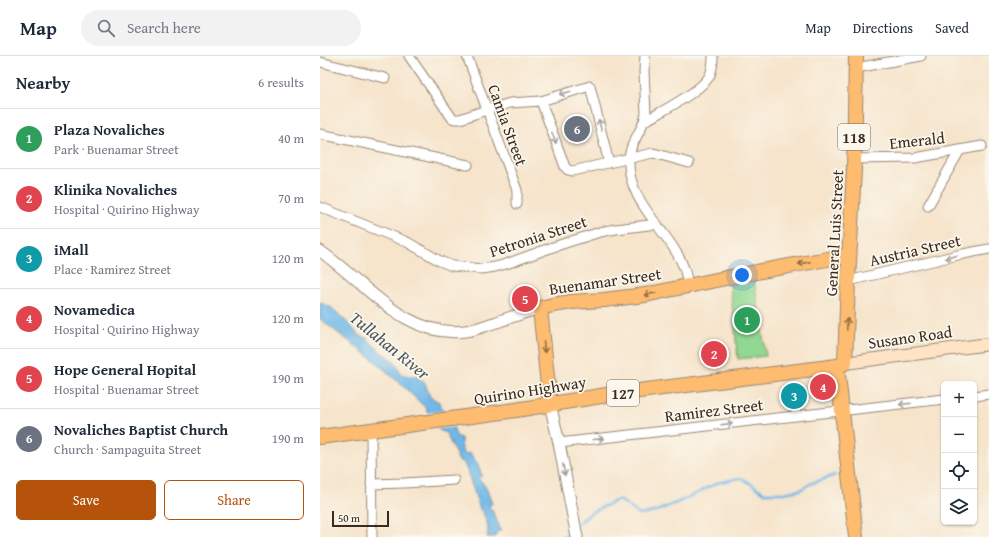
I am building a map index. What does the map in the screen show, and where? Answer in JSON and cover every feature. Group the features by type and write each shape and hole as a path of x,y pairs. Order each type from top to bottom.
{"main road":[{"name":"General Luis Street","path":"841,365 850,255 856,62"},
{"name":"Buenamar Street","path":"540,308 553,304 621,299 645,295 850,255"},
{"path":"540,308 550,404"},
{"name":"Susano Road","path":"841,365 989,344"},
{"path":"841,365 842,410 856,537"},
{"name":"Quirino Highway","path":"320,437 460,418 607,395 841,365"}],"street":[{"path":"409,56 452,118 455,120 503,105 517,102 541,101 590,86 609,163"},
{"name":"Camia Street","path":"467,56 516,190 517,204"},
{"path":"645,56 644,77 646,114 645,121 630,149 630,176 639,198 678,255 684,268 688,286"},
{"path":"645,121 680,100 704,83 710,76 713,56"},
{"path":"856,62 921,56"},
{"path":"320,62 385,78"},
{"path":"541,101 565,167 568,170 572,171 650,154 657,154 689,163"},
{"path":"320,134 468,165"},
{"name":"Emerald","path":"854,159 915,158 982,146"},
{"path":"928,206 960,150"},
{"name":"Petronia Street","path":"320,206 407,242 440,261 452,266 482,269 506,264 600,232 657,224"},
{"name":"Austria Street","path":"848,281 989,249"},
{"name":"Buenamar Street","path":"320,251 392,309 409,320 431,328 446,331 464,331 479,328 540,308"},
{"path":"977,396 989,394"},
{"name":"Ramirez Street","path":"559,443 941,399"},
{"path":"550,404 575,528"},
{"path":"371,430 372,537"},
{"path":"371,484 404,484 454,480"}],"green space":[{"path":"754,280 766,356 738,359 730,285"}],"water":[{"path":"320,302 332,308 352,327 358,335 366,338 382,353 393,360 402,375 416,376 425,383 430,397 439,402 454,429 456,436 461,438 462,450 465,454 470,453 478,465 482,476 478,478 487,490 492,504 490,504 489,507 492,510 500,528 500,531 497,531 495,537 487,537 487,522 480,509 465,465 462,461 459,461 446,433 439,430 425,407 406,389 375,361 320,319"}],"pier":[{"path":"446,411 455,427 436,429 427,413"}],"waterway":[{"path":"578,524 592,512 618,500 640,515 654,512 683,500 717,483 739,478 745,480 765,493 784,493 800,490 810,484 835,475"},
{"path":"563,537 572,529"}],"place":[{"name":"Novaliches Baptist Church","path":"577,129"},
{"name":"Hope General Hopital","path":"525,299"},
{"name":"Plaza Novaliches","path":"747,320"},
{"name":"Klinika Novaliches","path":"714,354"},
{"name":"Novamedica","path":"823,387"},
{"name":"iMall","path":"794,396"}],"water label":[{"name":"Tullahan River","path":"390,345"}]}
